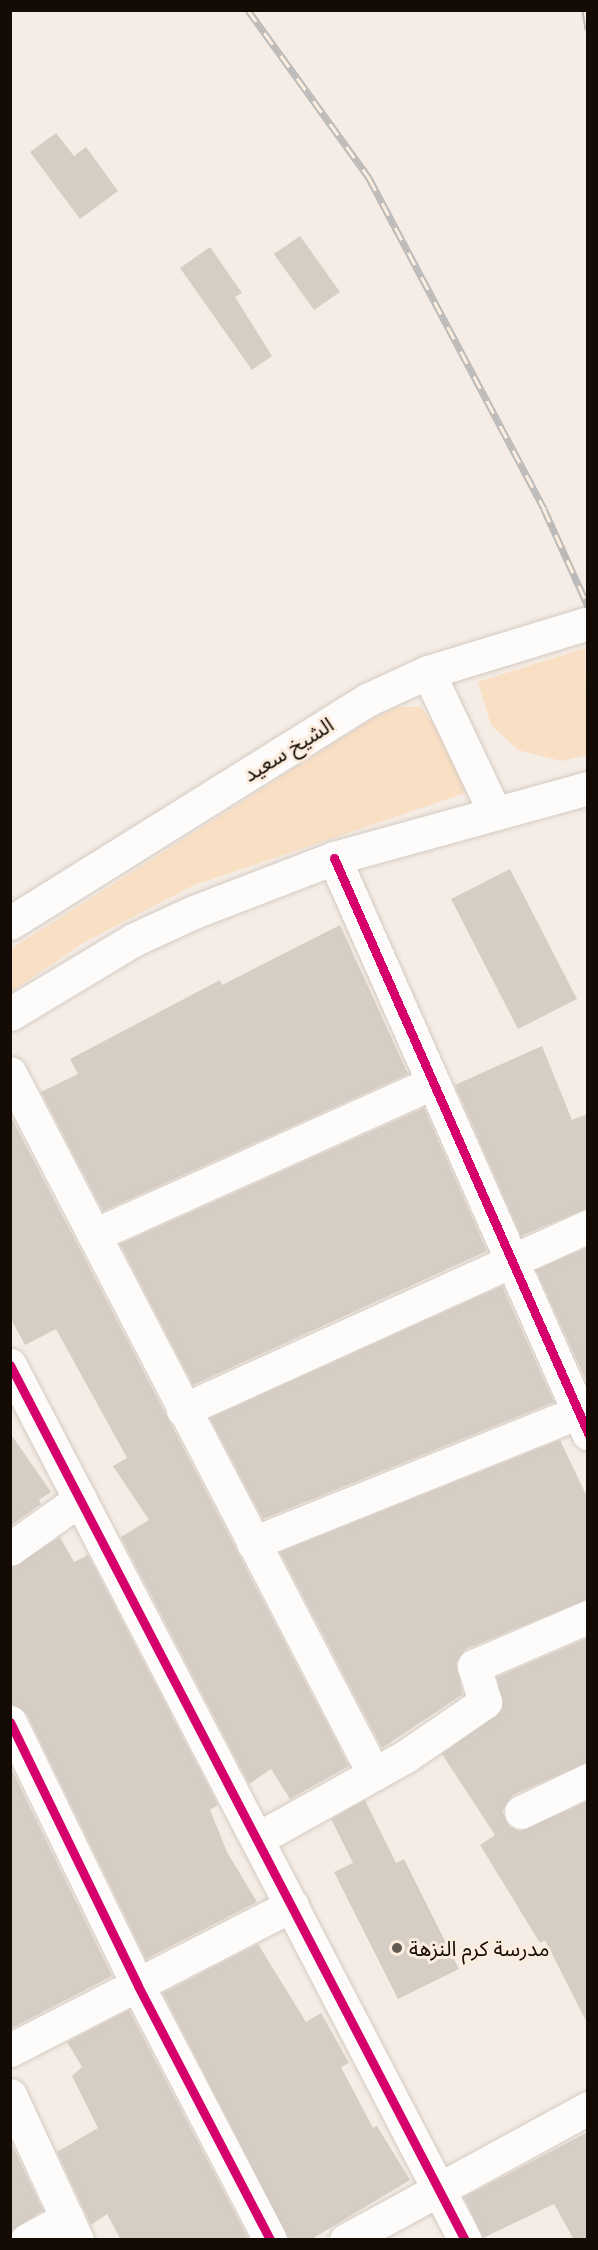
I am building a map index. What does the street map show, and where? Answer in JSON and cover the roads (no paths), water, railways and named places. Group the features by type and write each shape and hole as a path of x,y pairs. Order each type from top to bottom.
{"street":[{"name":"الشيخ سعيد","path":"10,923 367,700 428,672 588,623"},
{"path":"428,672 495,813"},
{"path":"10,1014 133,940 194,912 334,858 588,788"},
{"path":"253,1543 584,1417 512,1262 334,858"},
{"path":"10,1073 374,1774"},
{"path":"94,1235 433,1083"},
{"path":"183,1410 588,1226"},
{"path":"10,1365 465,2240"},
{"path":"10,1550 80,1499"},
{"path":"257,1839 374,1774 485,1702 474,1666 588,1617"},
{"path":"10,1722 138,1986 270,2240"},
{"path":"521,1812 588,1780"},
{"path":"10,2050 292,1905"},
{"path":"10,2094 72,2229 27,2240"},
{"path":"346,2240 588,2108"}],"railway":[{"path":"248,10 369,178 544,509 588,606"},
{"path":"585,10 588,30"}],"place":[{"name":"مدرسة كرم النزهة","path":"397,1948"}]}
